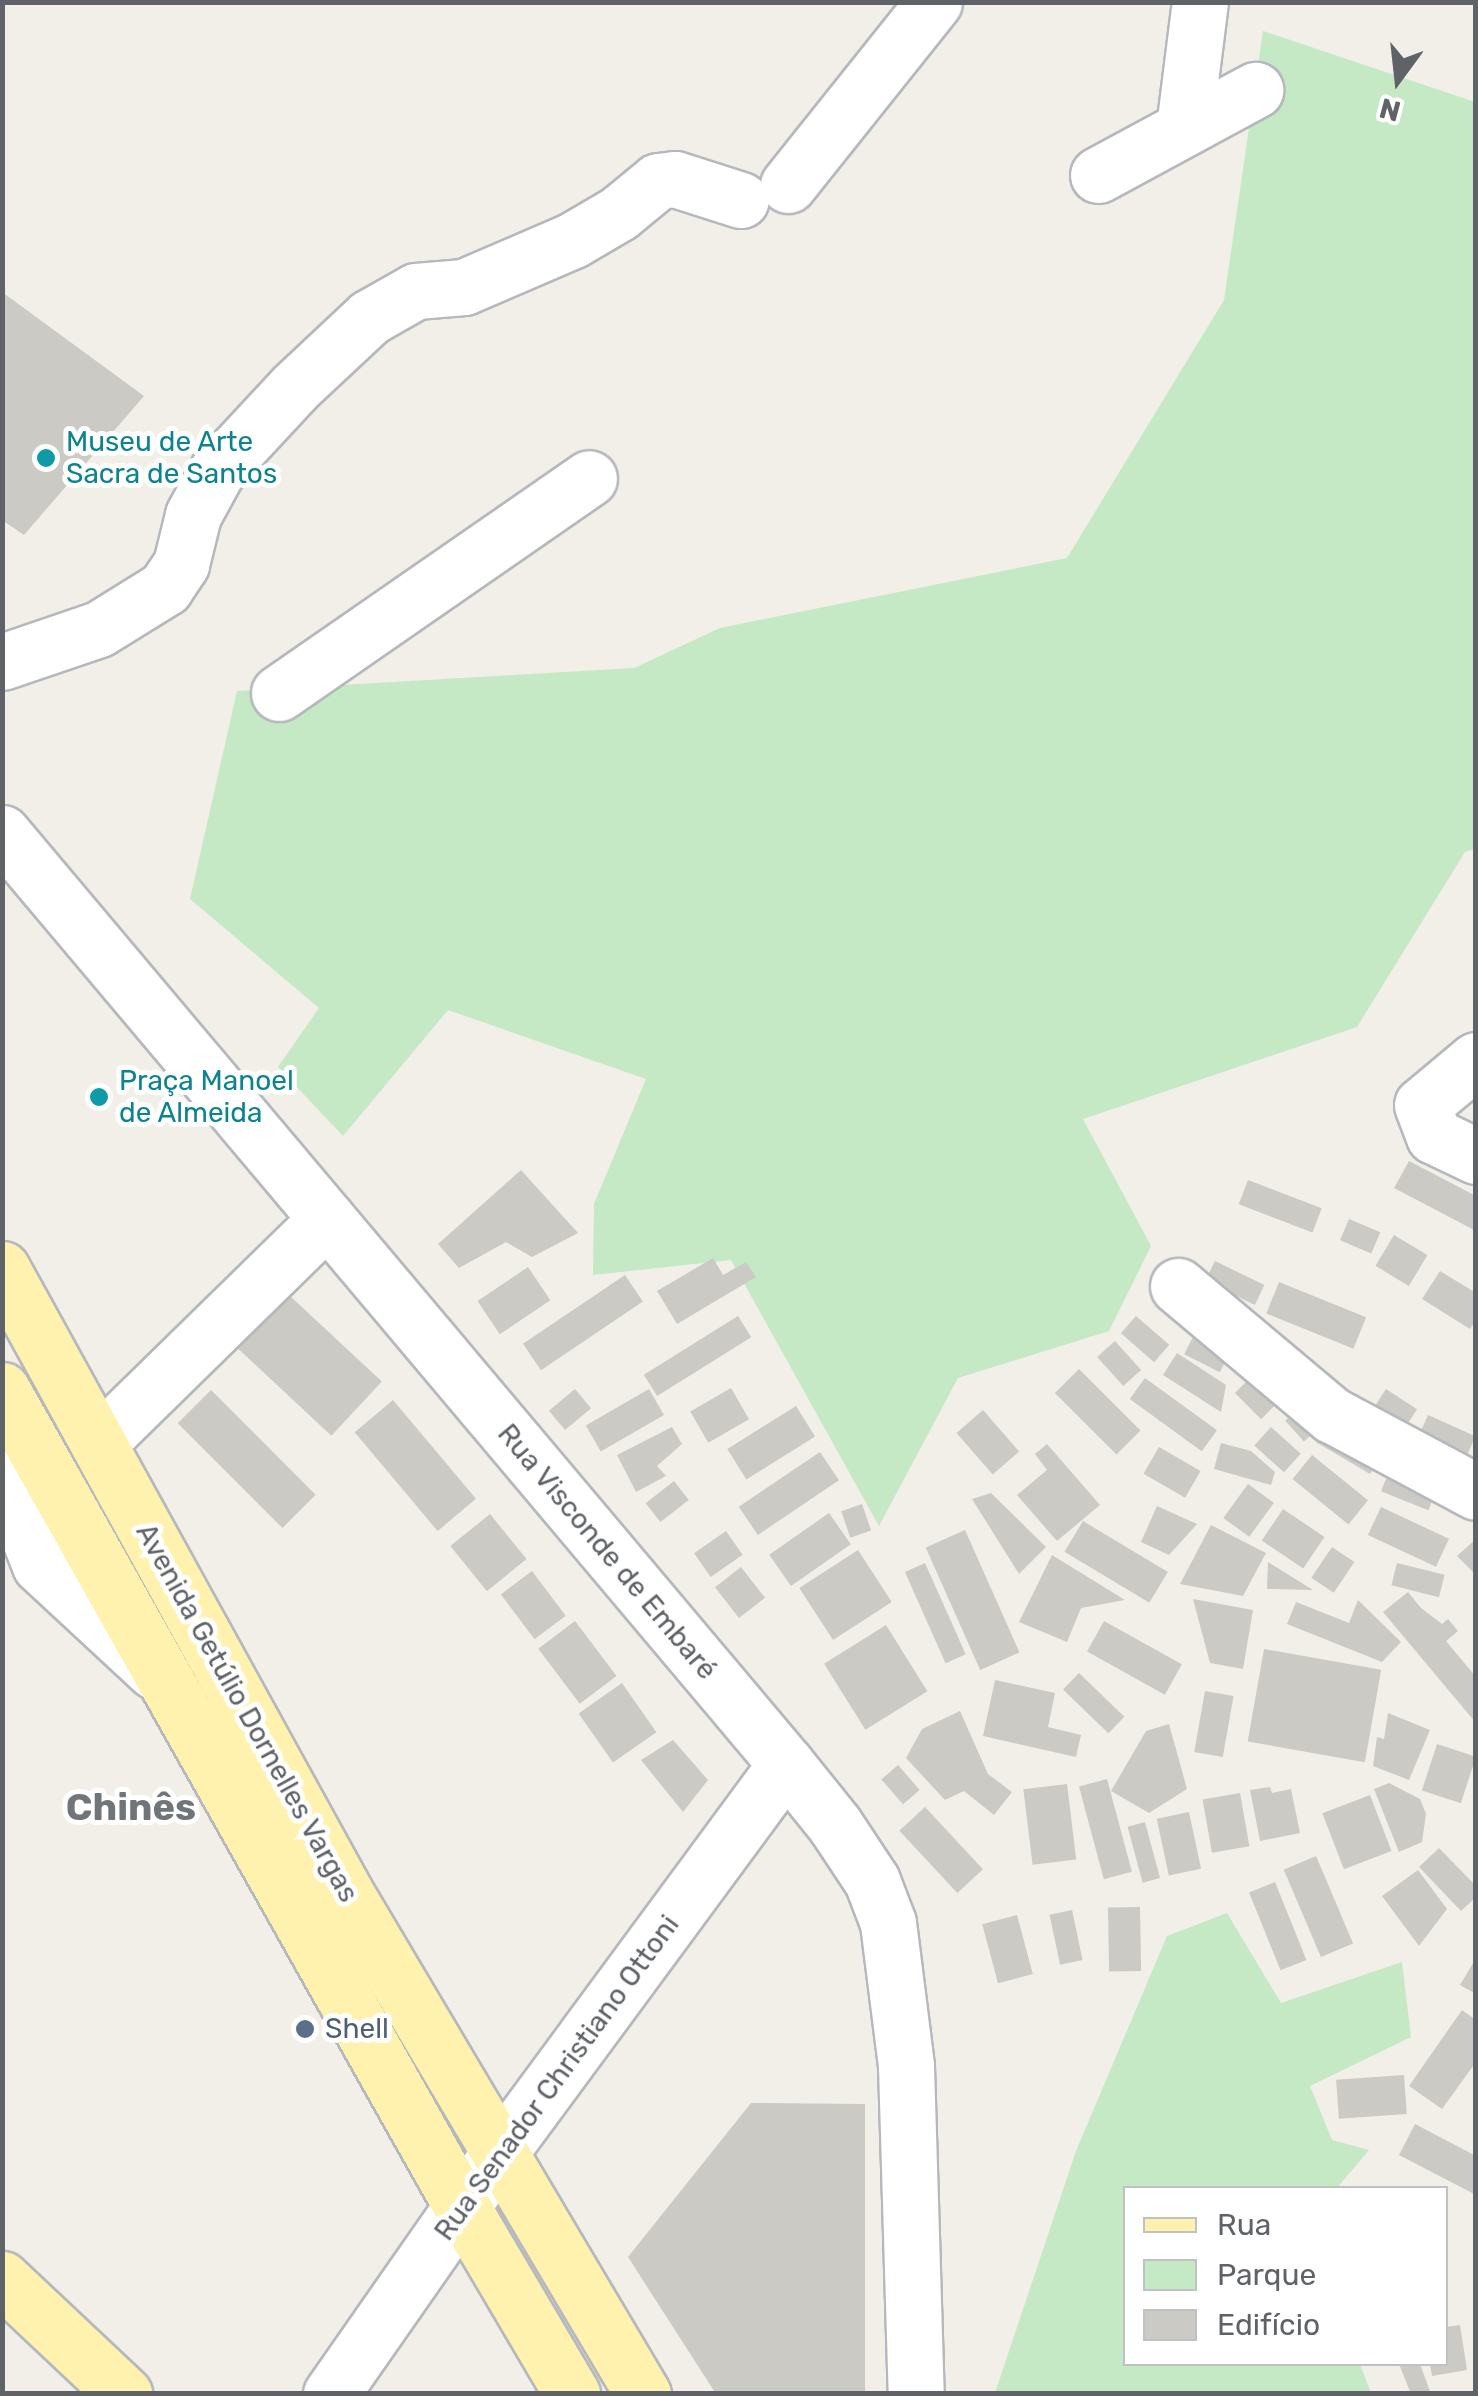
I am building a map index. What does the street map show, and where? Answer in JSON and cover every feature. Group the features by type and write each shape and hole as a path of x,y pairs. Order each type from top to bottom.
{"main road":[{"name":"Avenida Getúlio Dornelles Vargas","path":"2,1270 344,1892 644,2394"},
{"path":"2,1390 162,1679 572,2394"},
{"path":"2,2279 124,2394"}],"street":[{"path":"2,662 99,629 165,588 182,564 193,515 217,472 294,388 370,317 416,290 464,287 573,240 620,213 658,181 675,179 764,192 934,2"},
{"path":"1184,128 1200,2"},
{"path":"1098,175 1255,90"},
{"path":"279,692 589,478"},
{"name":"Rua Visconde de Embaré","path":"2,833 786,1764 835,1825 872,1881 888,1924 906,2066 916,2394"},
{"path":"1476,1060 1422,1105 1434,1136 1476,1156"},
{"path":"98,1442 326,1219"},
{"path":"1178,1286 1332,1415 1476,1492"},
{"path":"2,1470 21,1575 162,1679"},
{"name":"Rua Senador Christiano Ottoni","path":"331,2394 500,2152 786,1764"}],"green space":[{"path":"1263,31 1475,102 1475,849 1465,852 1357,1027 1083,1119 1151,1246 1109,1331 958,1378 879,1526 731,1260 593,1275 594,1204 646,1079 448,1010 343,1136 278,1067 319,1008 190,899 237,691 634,668 720,628 1067,558 1224,300"},
{"path":"1227,1913 1281,2003 1402,1962 1411,2037 1310,2086 1332,2140 1369,2150 1339,2186 1123,2186 1123,2366 1361,2366 1371,2393 995,2393 1076,2151 1167,1936"}],"building":[{"name":"Museu de Arte Sacra de Santos","path":"2,292 144,396 24,535 2,520"},
{"path":"1409,1161 1476,1196 1476,1231 1394,1188"},
{"path":"521,1170 578,1233 532,1257 506,1242 459,1268 438,1244"},
{"path":"1248,1180 1322,1208 1312,1233 1239,1204"},
{"path":"1349,1219 1380,1232 1371,1253 1340,1240"},
{"path":"1394,1235 1427,1255 1409,1286 1375,1266"},
{"path":"713,1258 723,1275 746,1262 756,1277 677,1324 657,1291"},
{"path":"1215,1261 1264,1285 1255,1305 1205,1281"},
{"path":"528,1267 550,1300 500,1334 477,1301"},
{"path":"1440,1271 1476,1293 1476,1320 1470,1329 1422,1299"},
{"path":"625,1275 643,1302 541,1370 523,1344"},
{"path":"1279,1282 1366,1317 1353,1349 1266,1314"},
{"path":"289,1295 382,1382 331,1436 239,1349"},
{"path":"738,1316 751,1337 657,1396 644,1375"},
{"path":"1136,1316 1169,1345 1154,1362 1121,1333"},
{"path":"1196,1331 1232,1349 1220,1372 1184,1354"},
{"path":"1115,1341 1141,1370 1123,1386 1097,1357"},
{"path":"1177,1353 1226,1385 1221,1412 1163,1375"},
{"path":"1079,1369 1141,1431 1116,1455 1055,1393"},
{"path":"1259,1369 1285,1395 1261,1419 1235,1393"},
{"path":"1145,1378 1217,1430 1202,1451 1130,1399"},
{"path":"731,1388 749,1419 708,1443 690,1412"},
{"path":"575,1389 591,1408 565,1430 549,1411"},
{"path":"649,1389 664,1415 601,1451 586,1426"},
{"path":"1386,1389 1417,1409 1401,1433 1370,1413"},
{"path":"211,1390 316,1495 282,1528 178,1423"},
{"path":"393,1400 476,1499 438,1531 355,1432"},
{"path":"1306,1402 1325,1423 1304,1442 1285,1421"},
{"path":"796,1406 815,1437 746,1479 727,1449"},
{"path":"983,1410 1019,1452 993,1474 957,1433"},
{"path":"1428,1415 1476,1436 1464,1463 1416,1441"},
{"path":"672,1427 682,1444 657,1466 666,1476 636,1492 617,1455"},
{"path":"1271,1427 1301,1454 1284,1472 1254,1446"},
{"path":"1334,1427 1382,1454 1370,1474 1316,1442"},
{"path":"1221,1443 1251,1451 1275,1472 1271,1485 1214,1469"},
{"path":"1047,1444 1100,1505 1057,1541 1017,1495 1047,1470 1035,1454"},
{"path":"1159,1447 1201,1471 1185,1498 1144,1474"},
{"path":"820,1452 839,1480 758,1535 739,1507"},
{"path":"1312,1455 1368,1500 1348,1524 1292,1479"},
{"path":"1390,1469 1437,1488 1428,1510 1381,1491"},
{"path":"674,1481 689,1500 660,1522 646,1503"},
{"path":"1248,1484 1274,1503 1249,1537 1223,1518"},
{"path":"991,1493 1046,1547 1019,1574 972,1499"},
{"path":"862,1504 871,1530 850,1538 841,1511"},
{"path":"1157,1506 1197,1524 1169,1555 1141,1542"},
{"path":"1381,1507 1449,1539 1436,1567 1368,1535"},
{"path":"1283,1509 1324,1537 1303,1568 1262,1541"},
{"path":"829,1513 851,1544 791,1586 769,1555"},
{"path":"490,1514 527,1559 487,1591 450,1546"},
{"path":"1083,1521 1168,1572 1149,1603 1064,1552"},
{"path":"1211,1525 1266,1553 1243,1596 1180,1584"},
{"path":"965,1530 1020,1652 980,1670 926,1547"},
{"path":"726,1531 743,1555 711,1577 694,1553"},
{"path":"1476,1539 1476,1575 1457,1556"},
{"path":"1332,1547 1354,1562 1334,1593 1311,1578"},
{"path":"858,1550 892,1602 833,1640 799,1588"},
{"path":"1052,1555 1125,1600 1081,1608 1067,1642 1019,1622"},
{"path":"1268,1562 1313,1590 1267,1589"},
{"path":"925,1563 966,1654 946,1663 905,1572"},
{"path":"1397,1563 1445,1575 1439,1597 1391,1585"},
{"path":"741,1567 765,1598 739,1618 715,1587"},
{"path":"532,1571 566,1616 535,1639 501,1594"},
{"path":"1408,1592 1421,1608 1442,1624 1448,1619 1458,1631 1446,1641 1476,1677 1476,1723 1383,1612"},
{"path":"1193,1599 1253,1610 1243,1669 1210,1663"},
{"path":"1358,1600 1401,1642 1382,1662 1287,1624 1296,1602 1349,1623"},
{"path":"575,1621 617,1676 580,1704 538,1649"},
{"path":"1104,1621 1182,1664 1165,1695 1087,1652"},
{"path":"886,1625 927,1691 865,1730 824,1664"},
{"path":"1264,1649 1381,1670 1365,1762 1248,1742"},
{"path":"1079,1673 1124,1717 1108,1733 1063,1690"},
{"path":"995,1680 1055,1693 1048,1727 1081,1735 1076,1757 983,1736"},
{"path":"622,1683 656,1732 613,1763 579,1713"},
{"path":"1205,1691 1234,1696 1223,1757 1194,1752"},
{"path":"960,1711 988,1774 1012,1792 994,1815 964,1791 945,1800 906,1758 922,1729"},
{"path":"1388,1713 1430,1730 1409,1780 1373,1766 1377,1737 1384,1739"},
{"path":"1169,1724 1187,1789 1149,1813 1111,1791 1146,1731"},
{"path":"673,1740 708,1780 683,1812 641,1760"},
{"path":"1437,1744 1476,1757 1461,1803 1422,1791"},
{"path":"898,1765 920,1790 903,1804 881,1779"},
{"path":"1107,1779 1132,1872 1104,1879 1079,1787"},
{"path":"1389,1783 1420,1799 1426,1814 1422,1842 1399,1852 1374,1789"},
{"path":"1067,1784 1076,1859 1033,1865 1023,1789"},
{"path":"1270,1787 1272,1793 1291,1789 1300,1833 1260,1841 1250,1790"},
{"path":"1240,1793 1249,1846 1212,1853 1203,1800"},
{"path":"1370,1795 1392,1851 1344,1869 1322,1813"},
{"path":"925,1807 983,1869 957,1893 899,1831"},
{"path":"1189,1812 1201,1869 1169,1876 1157,1819"},
{"path":"1145,1822 1160,1878 1143,1883 1128,1827"},
{"path":"1439,1848 1476,1886 1476,1897 1461,1911 1419,1867"},
{"path":"1316,1856 1353,1943 1321,1957 1284,1870"},
{"path":"1418,1870 1447,1909 1419,1946 1382,1896"},
{"path":"1275,1882 1306,1960 1281,1970 1249,1892"},
{"path":"1140,1907 1141,1971 1109,1972 1108,1908"},
{"path":"1072,1910 1083,1960 1060,1965 1050,1915"},
{"path":"1017,1915 1033,1974 998,1983 982,1924"},
{"path":"1476,1958 1476,1994 1460,1985"},
{"path":"1462,2010 1476,2020 1476,2062 1442,2109 1409,2086"},
{"path":"1404,2075 1407,2114 1339,2119 1336,2080"},
{"path":"751,2103 865,2104 865,2394 716,2394 628,2257"},
{"path":"1415,2124 1476,2156 1476,2195 1399,2155"},
{"path":"1460,2325 1467,2370 1432,2376 1430,2366 1448,2366 1448,2327"},
{"path":"1400,2366 1421,2366 1431,2394 1411,2394"}],"place":[{"name":"Museu de Arte Sacra de Santos","path":"46,458"},
{"name":"Praça Manoel de Almeida","path":"99,1097"},
{"name":"Shell","path":"305,2029"}],"district":[{"name":"Chinês","path":"131,1808"}]}
